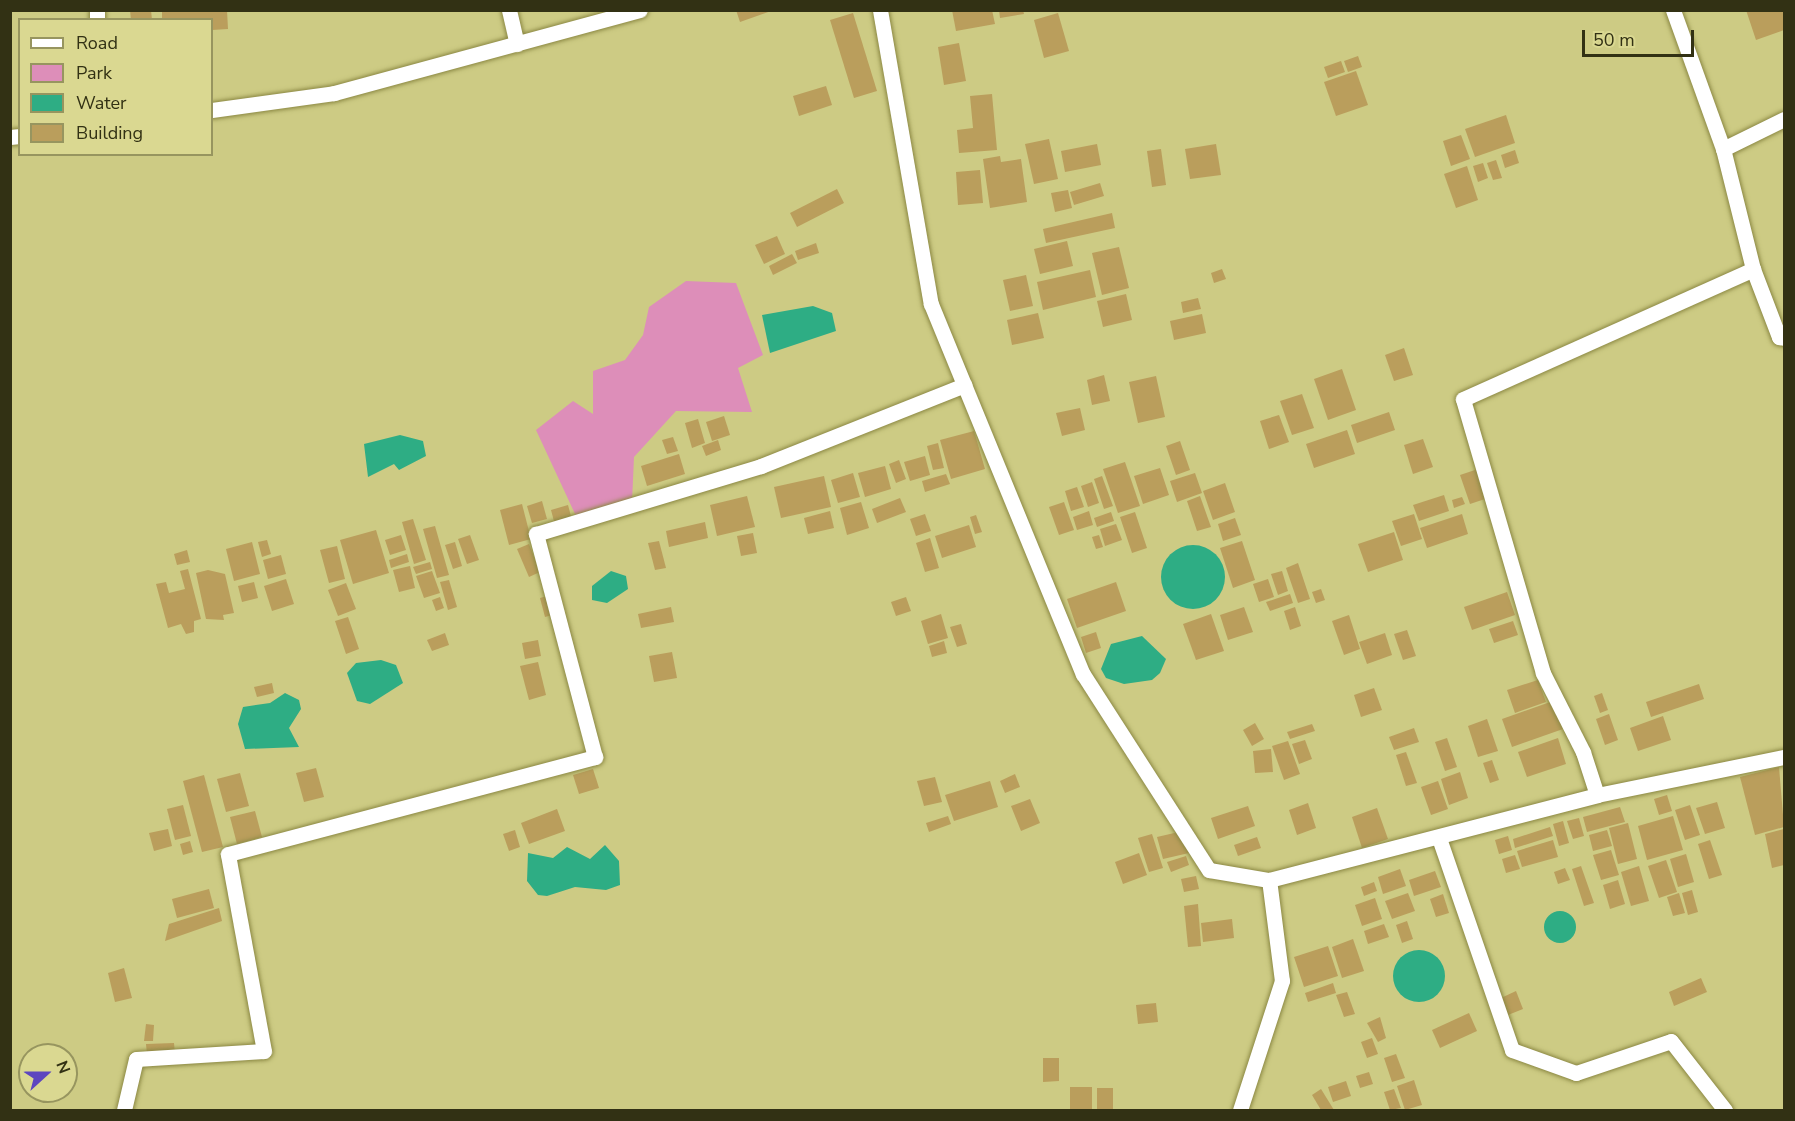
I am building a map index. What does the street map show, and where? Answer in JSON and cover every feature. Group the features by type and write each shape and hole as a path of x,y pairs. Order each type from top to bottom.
{"street":[{"path":"509,10 517,44"},
{"path":"213,110 334,93 640,10"},
{"path":"880,10 931,304 1083,674 1209,870 1269,880 1439,838 1597,795 1785,757"},
{"path":"1673,10 1723,149 1753,269 1779,338 1785,338"},
{"path":"1723,149 1785,119"},
{"path":"1597,795 1583,752 1543,673 1462,399 1753,269"},
{"path":"124,1110 136,1059 264,1051 228,854 595,757 536,534 761,466 965,385"},
{"path":"1439,838 1512,1050 1576,1073 1671,1041 1725,1110"},
{"path":"1240,1110 1282,981 1269,880"}],"green space":[{"path":"686,281 736,283 763,355 738,368 752,412 676,411 634,457 632,502 576,516 536,430 573,401 593,414 593,371 625,360 643,335 649,307"}],"water":[{"path":"813,306 832,313 836,331 770,353 762,315"},
{"path":"400,435 423,441 426,456 399,470 394,464 368,477 364,444"},
{"path":"1193,545 1205,547 1216,554 1223,565 1225,577 1223,589 1216,600 1205,607 1193,609 1181,607 1170,600 1163,589 1161,577 1163,565 1170,554 1181,547"},
{"path":"611,571 626,576 628,589 607,603 592,600 592,586"},
{"path":"1142,636 1166,659 1160,673 1152,680 1124,684 1106,678 1101,669 1111,644"},
{"path":"381,660 396,665 403,683 370,704 357,701 347,673 356,663"},
{"path":"285,693 299,700 301,709 289,728 299,747 245,749 238,724 243,707 270,703"},
{"path":"605,845 619,861 620,885 606,890 575,887 547,896 538,895 527,881 528,853 553,858 567,847 590,859"},
{"path":"1560,911 1572,915 1576,927 1572,939 1560,943 1548,939 1544,927 1548,915"},
{"path":"1414,950 1424,950 1438,957 1445,976 1438,995 1424,1002 1414,1002 1404,998 1397,991 1393,981 1393,971 1397,961 1404,954"}],"building":[{"path":"130,10 151,10 152,18 131,18"},
{"path":"162,10 227,10 228,29 213,30 213,18 162,18"},
{"path":"736,10 771,10 771,11 740,22"},
{"path":"952,10 992,10 995,24 956,31"},
{"path":"999,10 1023,10 1024,14 1000,18"},
{"path":"1746,10 1784,10 1784,30 1756,40"},
{"path":"853,13 877,91 854,98 830,20"},
{"path":"1058,13 1069,51 1044,58 1034,20"},
{"path":"959,43 966,81 944,85 938,47"},
{"path":"1358,56 1362,67 1348,72 1344,61"},
{"path":"1341,61 1345,72 1328,78 1324,67"},
{"path":"1356,71 1368,105 1336,116 1324,82"},
{"path":"826,86 832,105 799,116 793,96"},
{"path":"992,94 997,150 959,153 957,130 973,128 970,96"},
{"path":"1506,115 1515,143 1475,157 1465,129"},
{"path":"1461,135 1470,159 1451,166 1443,141"},
{"path":"1049,139 1058,179 1034,184 1025,144"},
{"path":"1097,144 1101,165 1065,172 1061,151"},
{"path":"1216,144 1221,175 1190,179 1185,149"},
{"path":"1161,149 1166,185 1152,187 1147,151"},
{"path":"1515,150 1519,163 1505,168 1501,155"},
{"path":"1000,156 1001,162 1021,159 1027,202 990,208 983,159"},
{"path":"1496,160 1502,178 1493,180 1487,163"},
{"path":"1483,163 1488,178 1478,182 1473,166"},
{"path":"1467,166 1478,200 1456,208 1444,174"},
{"path":"980,170 983,203 958,205 956,172"},
{"path":"1100,183 1104,196 1074,205 1070,192"},
{"path":"837,189 844,203 797,227 790,213"},
{"path":"1068,190 1072,208 1055,212 1051,193"},
{"path":"1112,213 1115,228 1046,243 1043,229"},
{"path":"777,236 785,254 764,264 755,245"},
{"path":"1067,241 1073,266 1040,274 1034,249"},
{"path":"816,243 819,253 798,260 795,251"},
{"path":"1119,247 1129,288 1102,295 1092,253"},
{"path":"792,254 797,263 773,275 769,266"},
{"path":"1222,269 1226,279 1214,283 1211,273"},
{"path":"1090,270 1096,297 1043,310 1037,282"},
{"path":"1026,275 1033,306 1010,311 1003,280"},
{"path":"1126,294 1132,320 1103,327 1097,301"},
{"path":"1198,298 1201,309 1183,313 1181,302"},
{"path":"1038,313 1044,338 1012,345 1007,320"},
{"path":"1202,314 1206,333 1174,340 1170,321"},
{"path":"1404,348 1413,375 1394,381 1385,355"},
{"path":"1342,369 1356,410 1328,420 1314,379"},
{"path":"1104,375 1110,401 1092,405 1087,380"},
{"path":"1156,376 1165,417 1138,423 1129,382"},
{"path":"1302,394 1314,428 1292,435 1280,401"},
{"path":"1080,408 1085,430 1062,436 1056,413"},
{"path":"1389,412 1395,430 1357,443 1351,425"},
{"path":"1279,415 1289,442 1269,449 1260,421"},
{"path":"724,416 730,435 712,441 706,422"},
{"path":"698,419 705,443 692,448 685,423"},
{"path":"1347,430 1355,454 1314,468 1306,444"},
{"path":"974,431 985,469 951,479 940,440"},
{"path":"673,437 678,451 667,454 662,440"},
{"path":"1423,439 1433,467 1413,474 1404,445"},
{"path":"718,440 721,450 706,456 702,446"},
{"path":"1180,441 1190,470 1176,475 1166,446"},
{"path":"938,443 944,468 933,470 927,446"},
{"path":"679,454 685,474 647,486 641,466"},
{"path":"925,456 930,475 910,481 904,462"},
{"path":"899,460 906,479 896,483 889,464"},
{"path":"1125,462 1140,506 1118,513 1103,469"},
{"path":"885,466 891,489 865,497 858,473"},
{"path":"1160,468 1169,495 1143,504 1134,476"},
{"path":"1481,468 1491,497 1470,504 1460,475"},
{"path":"853,473 860,497 838,503 831,480"},
{"path":"1195,473 1202,493 1177,502 1170,481"},
{"path":"946,474 950,484 925,492 922,481"},
{"path":"824,476 831,507 781,518 774,487"},
{"path":"1102,476 1113,506 1104,509 1094,479"},
{"path":"1092,482 1099,503 1088,507 1081,486"},
{"path":"1225,483 1235,512 1213,520 1203,491"},
{"path":"1077,487 1084,507 1071,511 1065,491"},
{"path":"1444,495 1449,511 1419,521 1413,505"},
{"path":"747,496 755,527 717,536 710,505"},
{"path":"1200,496 1211,527 1197,531 1187,501"},
{"path":"1462,497 1465,504 1454,508 1452,500"},
{"path":"900,498 906,512 877,523 872,509"},
{"path":"542,501 547,519 532,523 527,506"},
{"path":"861,502 869,528 847,535 840,508"},
{"path":"1064,502 1074,530 1059,535 1049,507"},
{"path":"522,504 531,539 509,545 500,510"},
{"path":"568,505 572,520 555,525 551,510"},
{"path":"830,511 834,528 808,534 804,518"},
{"path":"1089,511 1093,525 1077,530 1073,517"},
{"path":"1111,512 1114,521 1097,527 1094,518"},
{"path":"1135,512 1147,548 1132,553 1120,517"},
{"path":"925,514 931,531 916,536 910,519"},
{"path":"1414,514 1422,539 1401,546 1392,521"},
{"path":"1462,514 1468,534 1427,548 1420,528"},
{"path":"976,515 982,532 975,534 970,517"},
{"path":"1235,518 1241,535 1223,541 1218,524"},
{"path":"413,519 426,560 414,564 402,522"},
{"path":"705,522 708,538 669,547 666,531"},
{"path":"1116,524 1122,540 1105,546 1100,529"},
{"path":"969,525 976,547 942,558 935,536"},
{"path":"435,526 449,575 437,578 423,529"},
{"path":"376,530 389,573 353,584 340,540"},
{"path":"1394,532 1403,560 1368,572 1358,544"},
{"path":"753,533 757,553 741,556 737,536"},
{"path":"401,535 406,550 390,555 385,540"},
{"path":"470,535 479,560 467,564 458,539"},
{"path":"1099,535 1103,547 1096,549 1092,537"},
{"path":"930,538 939,568 925,572 916,543"},
{"path":"267,540 271,554 262,557 258,542"},
{"path":"659,541 666,568 655,570 648,543"},
{"path":"1242,541 1255,580 1233,588 1220,548"},
{"path":"252,542 260,574 234,581 226,549"},
{"path":"455,542 462,566 453,569 445,545"},
{"path":"529,544 540,572 529,577 517,549"},
{"path":"337,546 345,579 329,583 320,550"},
{"path":"187,550 190,562 177,565 174,554"},
{"path":"407,554 409,562 391,568 389,560"},
{"path":"281,555 286,574 268,579 263,560"},
{"path":"430,562 432,569 416,574 413,567"},
{"path":"1298,563 1310,599 1298,603 1286,568"},
{"path":"410,566 415,588 399,592 393,570"},
{"path":"188,569 201,619 194,621 194,632 186,634 181,624 168,628 156,584 166,582 169,593 185,589 180,571"},
{"path":"208,570 225,574 234,613 223,615 224,620 206,619 196,573"},
{"path":"432,571 440,593 424,598 416,576"},
{"path":"1282,571 1288,591 1278,595 1271,574"},
{"path":"286,579 294,604 272,611 264,586"},
{"path":"1268,579 1274,597 1259,602 1253,584"},
{"path":"449,580 457,607 448,610 440,582"},
{"path":"254,582 258,598 242,602 238,586"},
{"path":"1116,582 1126,611 1077,628 1067,599"},
{"path":"346,583 356,609 338,616 328,590"},
{"path":"1321,589 1325,600 1316,603 1312,592"},
{"path":"1507,592 1515,615 1472,630 1464,607"},
{"path":"1290,594 1293,603 1270,611 1266,602"},
{"path":"547,596 552,615 545,617 540,598"},
{"path":"440,597 444,608 436,611 432,600"},
{"path":"906,597 911,611 896,616 891,602"},
{"path":"671,607 674,622 641,628 638,614"},
{"path":"1244,607 1253,632 1228,640 1220,615"},
{"path":"1295,607 1301,626 1290,630 1284,611"},
{"path":"941,614 948,638 928,644 921,621"},
{"path":"1211,614 1224,651 1196,660 1183,624"},
{"path":"1349,615 1360,649 1344,655 1332,621"},
{"path":"348,617 359,649 346,654 335,621"},
{"path":"1513,621 1518,635 1494,643 1489,629"},
{"path":"961,624 967,644 957,647 950,627"},
{"path":"1407,630 1416,656 1403,660 1394,634"},
{"path":"1096,632 1101,648 1086,653 1081,637"},
{"path":"445,633 449,645 432,651 427,640"},
{"path":"1385,633 1392,655 1367,664 1359,642"},
{"path":"538,640 541,656 525,659 522,643"},
{"path":"944,641 947,653 932,657 929,646"},
{"path":"672,652 677,678 654,682 649,656"},
{"path":"538,662 546,695 529,700 520,666"},
{"path":"1538,680 1546,702 1515,713 1507,690"},
{"path":"272,683 274,693 257,697 254,687"},
{"path":"1699,684 1704,699 1651,717 1646,702"},
{"path":"1374,688 1382,710 1361,717 1354,695"},
{"path":"1602,693 1608,710 1600,713 1594,696"},
{"path":"1553,701 1563,729 1512,747 1502,719"},
{"path":"1609,714 1618,740 1605,745 1596,719"},
{"path":"1663,716 1671,740 1638,751 1630,728"},
{"path":"1487,719 1498,751 1478,757 1468,726"},
{"path":"1255,723 1264,739 1252,746 1243,730"},
{"path":"1312,724 1315,731 1290,739 1287,732"},
{"path":"1414,728 1419,742 1394,750 1389,737"},
{"path":"1447,738 1457,767 1445,771 1435,742"},
{"path":"1558,738 1566,764 1527,777 1518,752"},
{"path":"1305,740 1312,759 1299,764 1292,744"},
{"path":"1288,741 1300,774 1284,780 1272,746"},
{"path":"1271,749 1273,772 1255,773 1253,751"},
{"path":"1406,752 1417,783 1406,786 1396,755"},
{"path":"1492,760 1499,780 1490,783 1483,763"},
{"path":"1779,767 1784,827 1755,835 1740,777"},
{"path":"316,768 324,797 304,802 296,773"},
{"path":"593,769 599,788 579,794 573,775"},
{"path":"1460,772 1468,798 1449,805 1441,779"},
{"path":"240,773 249,806 226,812 217,779"},
{"path":"1015,774 1020,787 1005,793 1000,781"},
{"path":"204,775 223,847 202,852 183,781"},
{"path":"935,777 942,802 924,806 917,781"},
{"path":"990,781 998,807 954,821 945,795"},
{"path":"1438,781 1448,809 1431,815 1421,787"},
{"path":"1667,795 1672,811 1659,815 1654,799"},
{"path":"1030,799 1040,823 1021,831 1011,806"},
{"path":"1717,802 1725,828 1705,834 1696,808"},
{"path":"1308,803 1316,828 1297,835 1289,810"},
{"path":"183,805 191,836 175,840 167,809"},
{"path":"1690,805 1700,835 1685,840 1675,810"},
{"path":"1248,806 1255,826 1218,839 1211,818"},
{"path":"1620,807 1625,822 1587,832 1583,817"},
{"path":"1377,808 1388,839 1362,848 1352,817"},
{"path":"557,809 565,831 529,844 521,823"},
{"path":"255,811 262,837 237,844 230,817"},
{"path":"948,816 951,824 929,832 926,823"},
{"path":"1673,816 1683,850 1647,860 1638,826"},
{"path":"1579,818 1584,836 1573,839 1567,821"},
{"path":"1563,821 1569,843 1559,846 1553,824"},
{"path":"1628,823 1637,859 1618,864 1609,828"},
{"path":"1550,827 1553,836 1515,848 1513,839"},
{"path":"168,829 172,846 154,851 149,833"},
{"path":"1784,829 1784,865 1772,868 1765,834"},
{"path":"515,830 520,847 509,851 503,834"},
{"path":"1607,830 1612,846 1593,851 1589,835"},
{"path":"1183,831 1189,853 1163,859 1157,837"},
{"path":"1152,834 1163,868 1149,872 1138,838"},
{"path":"1508,836 1512,850 1499,854 1495,840"},
{"path":"1257,837 1261,848 1238,856 1234,845"},
{"path":"1553,840 1558,857 1522,867 1517,851"},
{"path":"1710,840 1722,875 1709,879 1698,844"},
{"path":"190,841 193,852 183,855 180,844"},
{"path":"1611,850 1619,875 1601,880 1593,855"},
{"path":"1139,853 1147,875 1123,884 1115,862"},
{"path":"1686,854 1694,882 1678,887 1670,859"},
{"path":"1515,855 1520,869 1506,873 1502,859"},
{"path":"1186,856 1189,865 1171,872 1167,862"},
{"path":"1666,860 1677,892 1659,898 1648,866"},
{"path":"1581,866 1594,903 1584,906 1572,869"},
{"path":"1639,866 1649,901 1631,906 1621,872"},
{"path":"1565,868 1570,880 1558,884 1554,872"},
{"path":"1400,869 1406,886 1383,894 1378,877"},
{"path":"1435,871 1441,887 1414,896 1409,880"},
{"path":"1196,876 1199,889 1184,892 1181,879"},
{"path":"1618,880 1625,904 1610,909 1603,885"},
{"path":"1374,882 1377,891 1364,896 1361,887"},
{"path":"209,889 214,908 177,918 172,899"},
{"path":"1692,890 1698,912 1688,915 1682,893"},
{"path":"1408,893 1415,911 1392,919 1385,901"},
{"path":"1679,893 1685,913 1673,916 1667,897"},
{"path":"1443,894 1449,913 1436,917 1430,899"},
{"path":"1375,898 1382,919 1362,926 1355,905"},
{"path":"1198,904 1201,946 1188,947 1184,906"},
{"path":"219,908 222,921 165,941 169,924"},
{"path":"1232,919 1234,938 1203,942 1201,923"},
{"path":"1407,921 1413,939 1402,943 1396,925"},
{"path":"1384,924 1389,937 1368,944 1364,931"},
{"path":"1353,939 1364,971 1342,978 1332,947"},
{"path":"1328,946 1338,976 1304,987 1294,957"},
{"path":"124,968 132,998 115,1002 108,973"},
{"path":"1701,978 1707,992 1674,1006 1669,992"},
{"path":"1333,983 1336,993 1308,1002 1305,993"},
{"path":"1516,991 1523,1009 1508,1015 1501,998"},
{"path":"1347,992 1355,1014 1344,1017 1336,995"},
{"path":"1156,1003 1158,1022 1138,1024 1136,1005"},
{"path":"1469,1013 1477,1031 1440,1048 1432,1030"},
{"path":"1380,1017 1386,1038 1378,1042 1367,1023"},
{"path":"146,1024 154,1025 153,1041 144,1041"},
{"path":"1372,1038 1378,1054 1367,1058 1361,1042"},
{"path":"174,1043 175,1054 147,1055 146,1044"},
{"path":"1396,1054 1405,1078 1392,1082 1384,1058"},
{"path":"1043,1058 1059,1058 1059,1081 1043,1082"},
{"path":"1369,1072 1373,1084 1360,1088 1356,1076"},
{"path":"1414,1080 1422,1105 1405,1110 1397,1086"},
{"path":"1346,1081 1351,1096 1333,1102 1328,1087"},
{"path":"1070,1087 1092,1087 1092,1110 1070,1110"},
{"path":"1097,1088 1113,1088 1113,1110 1097,1110"},
{"path":"1321,1089 1334,1110 1321,1110 1312,1095"},
{"path":"1394,1089 1401,1108 1390,1110 1384,1092"}]}
